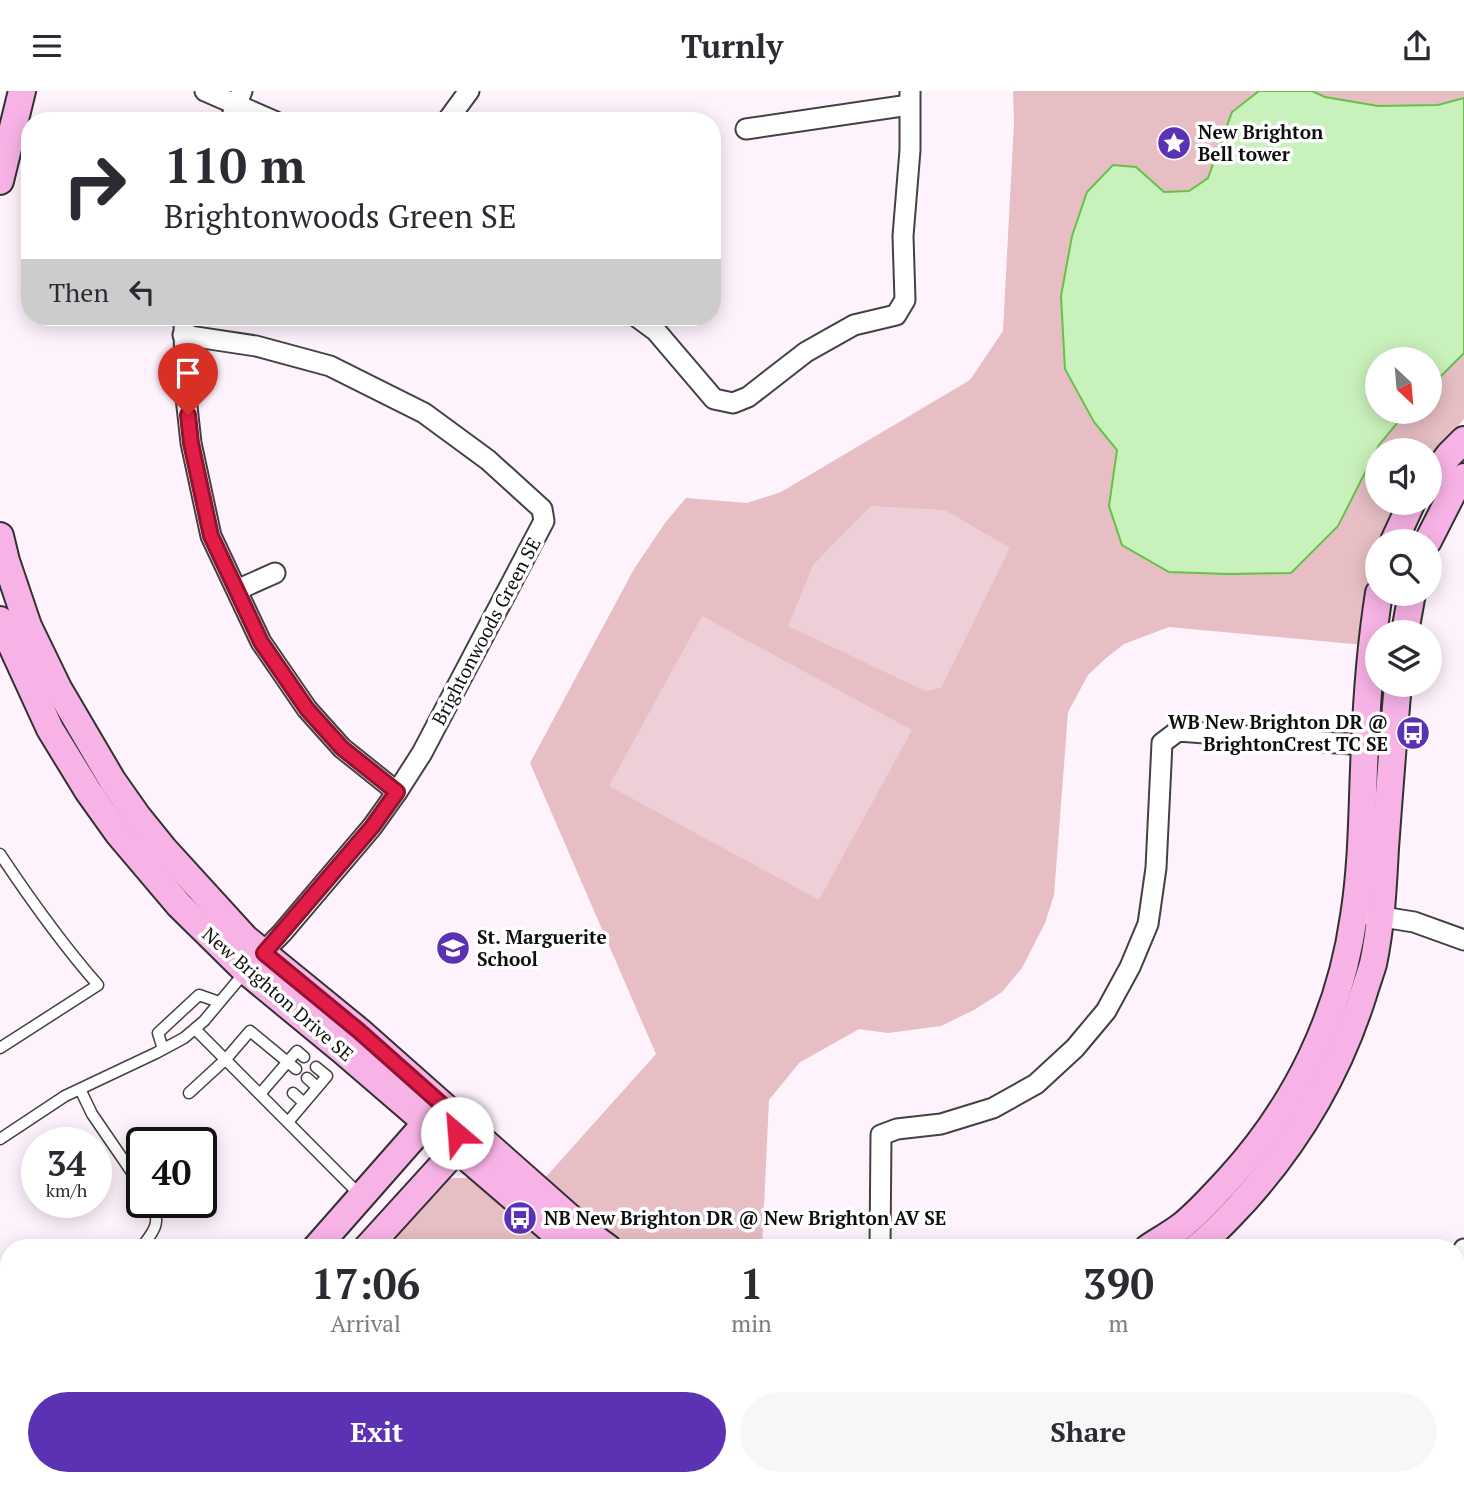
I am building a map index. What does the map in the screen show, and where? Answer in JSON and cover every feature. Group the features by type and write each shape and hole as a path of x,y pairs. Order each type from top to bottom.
{"street":[{"path":"0,181 22,91"},
{"path":"205,91 236,106"},
{"path":"454,112 469,91"},
{"path":"649,326 714,399 733,403 748,397 806,352 854,325 896,315 905,300 903,236 911,150 909,98 746,129"},
{"path":"184,326 185,388 191,443 211,536 261,642 307,709 342,748 397,792"},
{"name":"Brightonwoods Green SE","path":"184,326 330,366 424,413 488,460 542,509 544,521 422,753 397,792 372,827 255,962"},
{"path":"1442,464 1464,440"},
{"path":"1434,529 1457,484 1464,477"},
{"name":"New Brighton Drive SE","path":"0,536 6,561 7,631 50,729 88,791 118,833 163,886 255,962 343,1051 561,1239"},
{"path":"237,590 275,573"},
{"path":"1201,1239 1268,1173 1318,1101 1356,1018 1373,965 1363,815 1371,649 1377,606"},
{"path":"1368,915 1393,746 1397,697"},
{"path":"880,1239 880,1135 897,1129 941,1124 993,1108 1037,1084 1075,1048 1106,1011 1130,967 1148,923 1156,868 1162,743 1178,731 1393,746"},
{"path":"1368,915 1414,922 1464,940"},
{"name":"New Brighton Drive SE","path":"255,962 359,1031 595,1239"},
{"path":"324,1239 426,1123 457,1118 457,1150 375,1239"}],"lane":[{"path":"0,853 20,885 97,985 0,1048"},
{"path":"0,1139 65,1096 184,1038 204,1021 255,962"},
{"path":"163,1049 158,1033 200,995 219,1002"},
{"path":"195,1028 361,1196"},
{"path":"189,1093 226,1059 250,1031 292,1065"},
{"path":"261,1094 292,1065 297,1051 304,1058"},
{"path":"288,1122 327,1076 316,1067"},
{"path":"307,1078 317,1087"},
{"path":"80,1089 92,1114 126,1164"},
{"path":"293,1093 304,1103"},
{"path":"147,1239 157,1224 156,1218"}],"shaded area":[{"path":"1013,91 1464,91 1464,419 1442,444 1442,438 1365,438 1365,515 1398,515 1392,529 1365,529 1365,606 1369,606 1367,620 1365,620 1364,645 1169,627 1124,644 1105,659 1088,675 1068,712 1054,895 1045,923 1022,968 1002,992 941,1026 888,1033 859,1029 799,1063 769,1100 762,1239 617,1239 588,1220 544,1179 656,1054 530,763 634,569 665,523 686,498 747,503 781,492 970,380 1003,331 1014,123"},
{"path":"1259,91 1312,91 1325,97 1378,106 1438,105 1464,98 1464,353 1442,375 1442,347 1365,347 1365,424 1396,424 1385,438 1365,438 1365,473 1338,526 1291,573 1169,572 1122,545 1109,506 1117,450 1094,422 1065,369 1061,296 1072,236 1087,192 1113,165 1136,167 1164,192 1189,191 1208,178 1232,112"},
{"path":"871,506 945,510 1010,548 941,688 925,691 788,626 813,565"},
{"path":"702,616 912,730 819,900 609,786"},
{"path":"451,1178 473,1178 548,1239 389,1239 443,1182"}],"place":[{"name":"New Brighton Bell tower","path":"1174,143"},
{"name":"WB New Brighton DR @ BrightonCrest TC SE","path":"1413,733"},
{"name":"St. Marguerite School","path":"453,948"},
{"name":"NB New Brighton DR @ New Brighton AV SE","path":"520,1218"}],"route":[{"path":"188,415 191,443 211,536 261,642 307,709 342,748 397,792 372,827 264,953 359,1031 457,1118 457,1133"}]}
